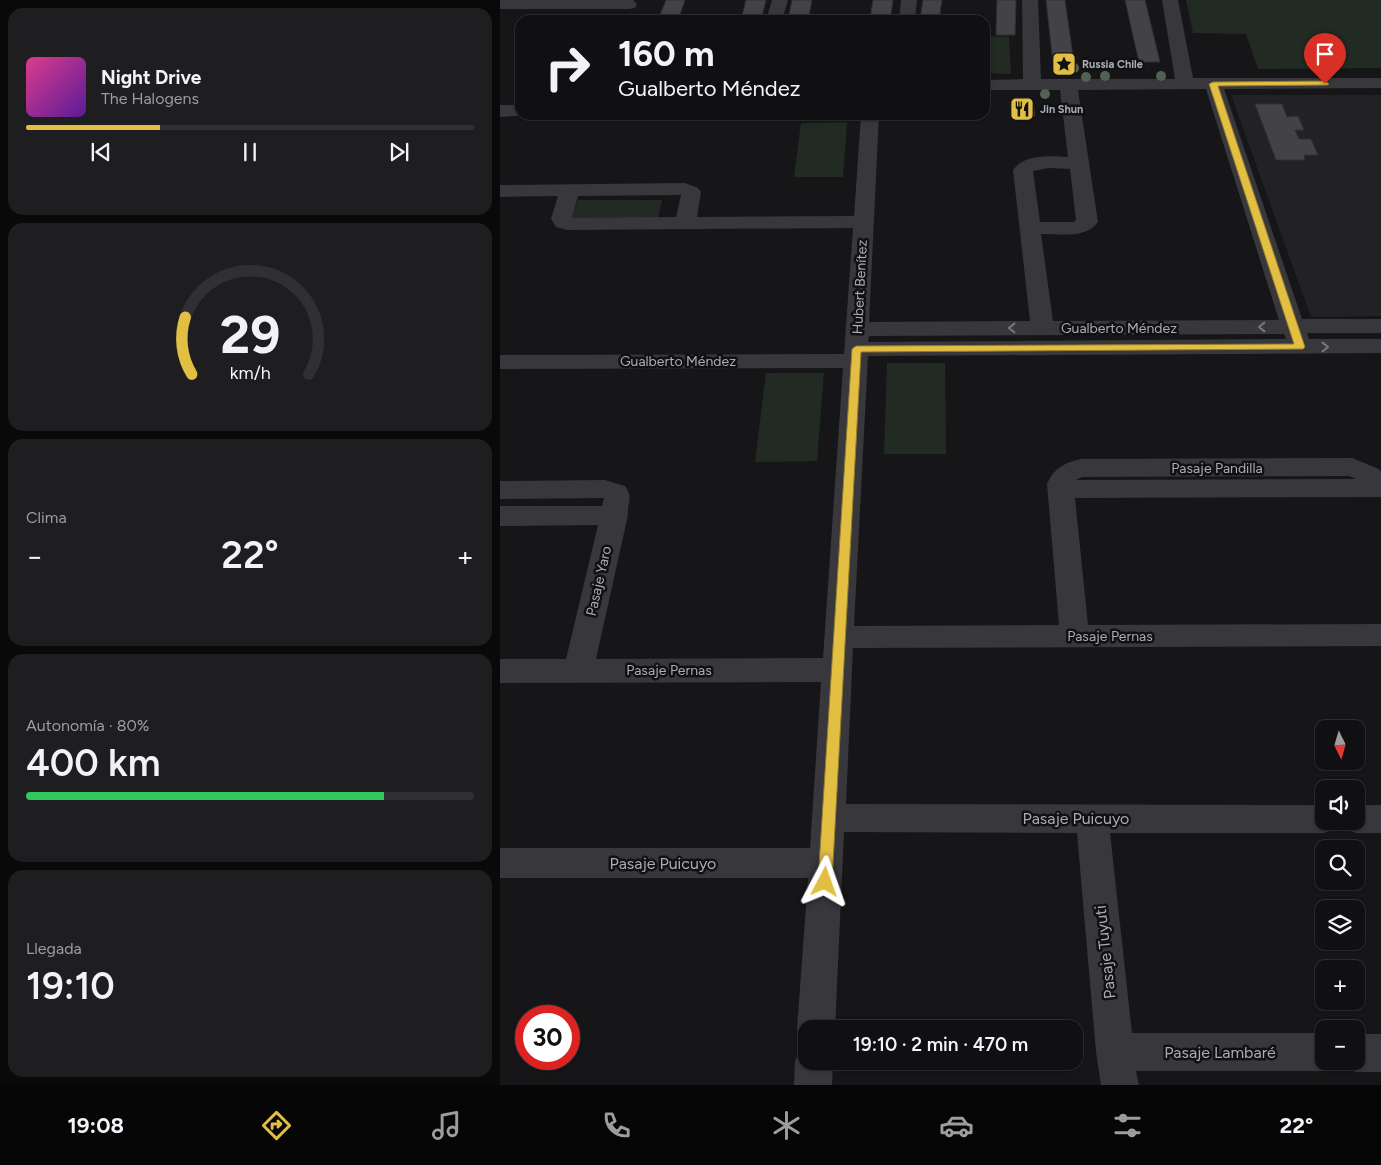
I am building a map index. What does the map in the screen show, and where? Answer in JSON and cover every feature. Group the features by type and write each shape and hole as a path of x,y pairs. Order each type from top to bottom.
{"street":[{"path":"776,15 780,0"},
{"path":"908,15 909,0"},
{"path":"1030,0 1032,85"},
{"path":"1170,0 1185,84"},
{"path":"500,4 630,2 625,15"},
{"path":"990,85 1381,83"},
{"path":"1213,84 1296,337"},
{"path":"1030,228 1074,228 1080,227 1087,222 1068,85"},
{"path":"500,111 515,111"},
{"name":"Hubert Benítez","path":"817,1020 870,120"},
{"path":"1042,328 1024,168 1035,164 1080,163"},
{"path":"570,190 561,221 567,224 864,222"},
{"path":"500,191 688,190 691,195 685,224"},
{"name":"Gualberto Méndez","path":"500,362 857,346 1296,337 1381,326"},
{"name":"Gualberto Méndez","path":"857,346 1042,328 1296,337 1381,346"},
{"name":"Pasaje Pandilla","path":"1075,636 1060,489 1062,478 1068,472 1081,468 1352,467 1365,471 1379,488"},
{"path":"500,490 605,489 616,503"},
{"path":"500,516 616,503"},
{"name":"Pasaje Yaro","path":"578,671 616,503"},
{"name":"Pasaje Pernas","path":"839,637 1381,635"},
{"name":"Pasaje Pernas","path":"500,671 837,670"},
{"name":"Pasaje Puicuyo","path":"829,818 1315,819"},
{"name":"Pasaje Tuyuti","path":"1092,818 1118,1069"},
{"path":"1365,819 1381,819"},
{"name":"Pasaje Puicuyo","path":"500,863 826,864"},
{"path":"1365,1052 1381,1052"},
{"name":"Pasaje Lambaré","path":"1118,1069 1315,1053"},
{"path":"813,1085 814,1070"}],"shaded area":[{"path":"1186,0 1381,0 1381,68 1258,69 1246,34 1193,33"},
{"path":"990,36 1009,37 1011,74 990,73"},
{"path":"1231,95 1381,95 1381,316 1311,317"},
{"path":"847,122 843,177 794,177 801,123"},
{"path":"578,200 662,200 658,218 571,219"},
{"path":"887,363 945,363 946,454 884,454"},
{"path":"766,373 824,373 817,461 755,462"}],"building":[{"path":"666,0 685,0 680,15 660,15"},
{"path":"746,0 766,0 762,15 742,15"},
{"path":"792,0 812,0 809,15 789,15"},
{"path":"873,0 893,0 891,15 871,15"},
{"path":"923,0 942,0 940,15 921,15"},
{"path":"997,0 1016,0 1015,35 996,35"},
{"path":"1046,0 1065,0 1074,63 1053,63"},
{"path":"1125,0 1145,0 1160,62 1139,62"},
{"name":"Jin Shun","path":"1010,102 1033,102 1035,116 1012,116"},
{"path":"1255,104 1282,104 1287,117 1298,116 1304,130 1295,130 1299,139 1311,139 1318,155 1304,155 1305,160 1276,160"}],"place":[{"name":"Russia Chile","path":"1064,64"},
{"name":"Jin Shun","path":"1022,109"}],"route":[{"path":"825,882 856,349 1300,347 1213,84 1325,84"}]}
